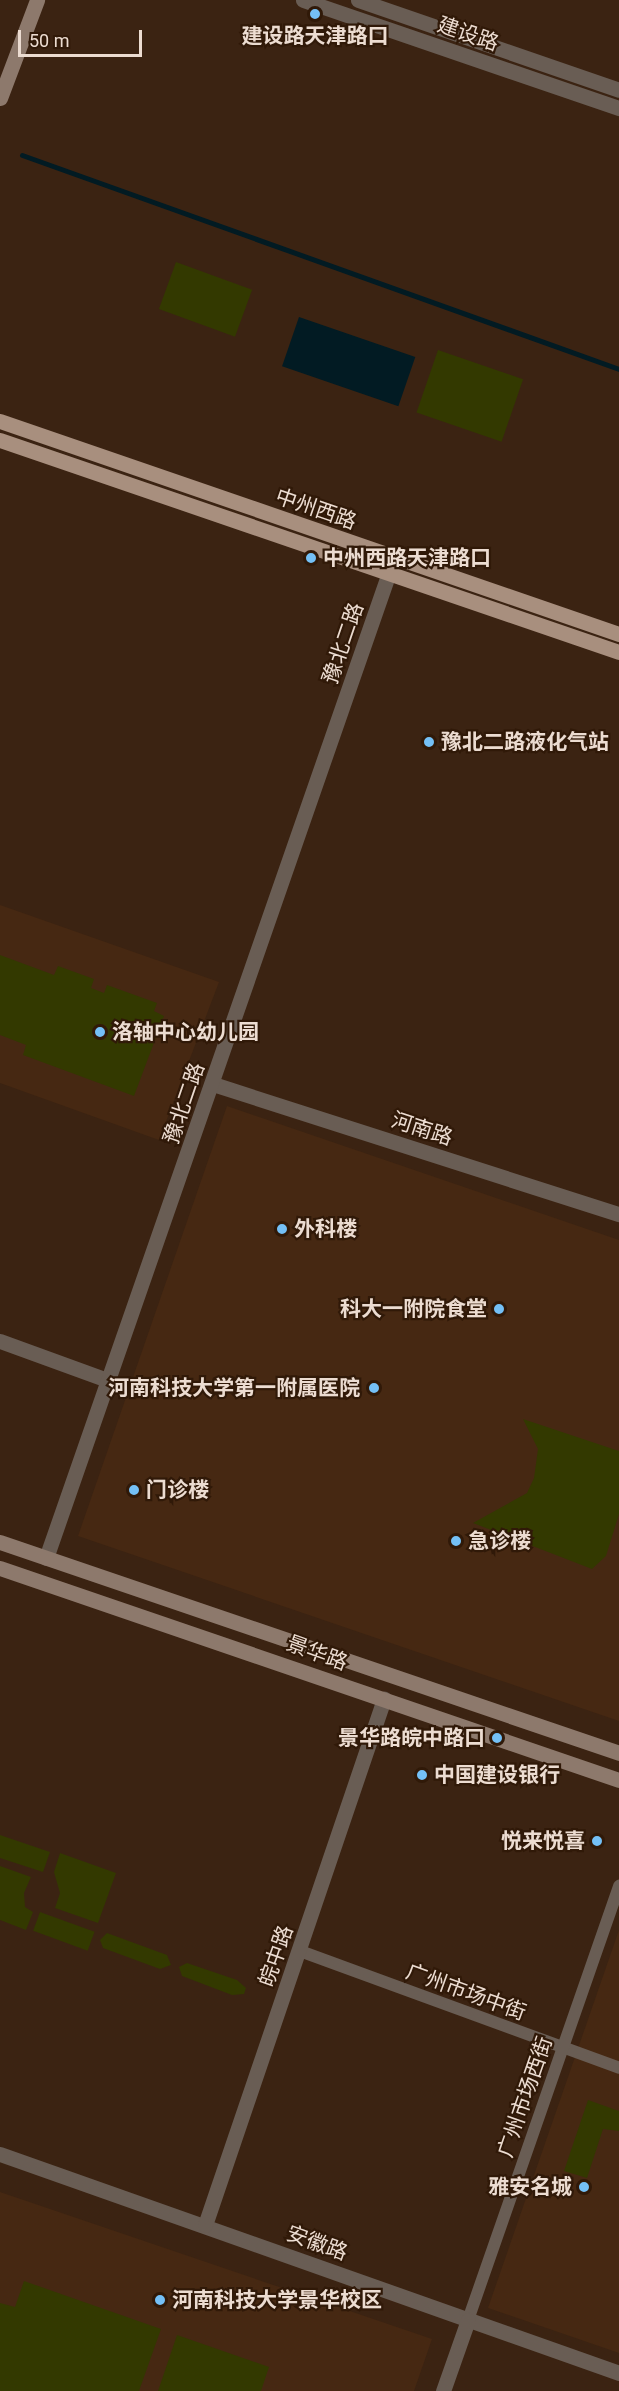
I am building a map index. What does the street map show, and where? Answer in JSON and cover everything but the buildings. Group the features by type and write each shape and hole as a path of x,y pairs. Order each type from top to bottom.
{"main road":[{"path":"0,98 37,0"},
{"name":"中州西路","path":"0,421 619,634"},
{"name":"中州西路","path":"0,440 619,652"},
{"name":"景华路","path":"0,1542 619,1753"},
{"name":"景华路","path":"0,1568 619,1780"}],"street":[{"name":"建设路","path":"303,0 619,108"},
{"name":"建设路","path":"358,0 619,90"},
{"name":"豫北二路","path":"46,1558 110,1381 394,558"},
{"name":"河南路","path":"213,1084 619,1214"},
{"path":"0,1341 110,1381"},
{"name":"皖中路","path":"205,2225 384,1699"},
{"name":"广州市场西街","path":"468,2320 619,1886"},
{"name":"广州市场中街","path":"300,1951 619,2068"},
{"name":"安徽路","path":"0,2154 619,2373"},
{"path":"443,2391 468,2320"}],"shaded area":[{"name":"洛轴中心幼儿园","path":"0,905 219,982 159,1140 0,1083"},
{"name":"河南科技大学第一附属医院","path":"227,1106 619,1240 619,1721 78,1536"},
{"path":"619,1930 619,2353 488,2308"},
{"name":"河南科技大学景华校区","path":"0,2192 432,2339 414,2391 0,2391"}],"green space":[{"path":"176,262 252,290 235,337 159,309"},
{"path":"438,350 523,379 502,442 417,412"},
{"path":"0,955 54,975 58,966 94,979 91,988 104,993 107,985 157,1003 154,1011 164,1016 134,1096 23,1055 26,1045 0,1035"},
{"path":"523,1419 619,1451 619,1514 606,1556 592,1569 473,1523 527,1493 534,1478 538,1449"},
{"path":"0,1835 50,1852 43,1872 0,1858"},
{"path":"60,1853 116,1873 98,1923 55,1908 60,1893 54,1872"},
{"path":"0,1866 31,1877 24,1893 25,1907 33,1912 26,1930 0,1920"},
{"path":"40,1912 95,1932 88,1951 33,1931"},
{"path":"107,1933 167,1955 171,1965 160,1969 103,1948 100,1940"},
{"path":"187,1963 237,1980 246,1988 244,1994 232,1995 182,1976 179,1967"},
{"path":"588,2100 619,2111 619,2131 603,2129 587,2178 564,2171"},
{"path":"24,2281 161,2329 139,2391 0,2391 0,2303 15,2307"},
{"path":"177,2335 269,2367 261,2391 158,2391"}],"water":[{"path":"299,317 415,357 398,406 282,366"}],"waterway":[{"path":"22,155 619,369"}],"place":[{"name":"建设路天津路口","path":"315,14"},
{"name":"中州西路天津路口","path":"311,558"},
{"name":"豫北二路液化气站","path":"429,742"},
{"name":"洛轴中心幼儿园","path":"100,1032"},
{"name":"外科楼","path":"282,1229"},
{"name":"科大一附院食堂","path":"499,1309"},
{"name":"河南科技大学第一附属医院","path":"374,1388"},
{"name":"门诊楼","path":"134,1490"},
{"name":"急诊楼","path":"456,1541"},
{"name":"景华路皖中路口","path":"497,1738"},
{"name":"中国建设银行","path":"422,1775"},
{"name":"悦来悦喜","path":"597,1841"},
{"name":"雅安名城","path":"584,2187"},
{"name":"河南科技大学景华校区","path":"160,2300"}]}
